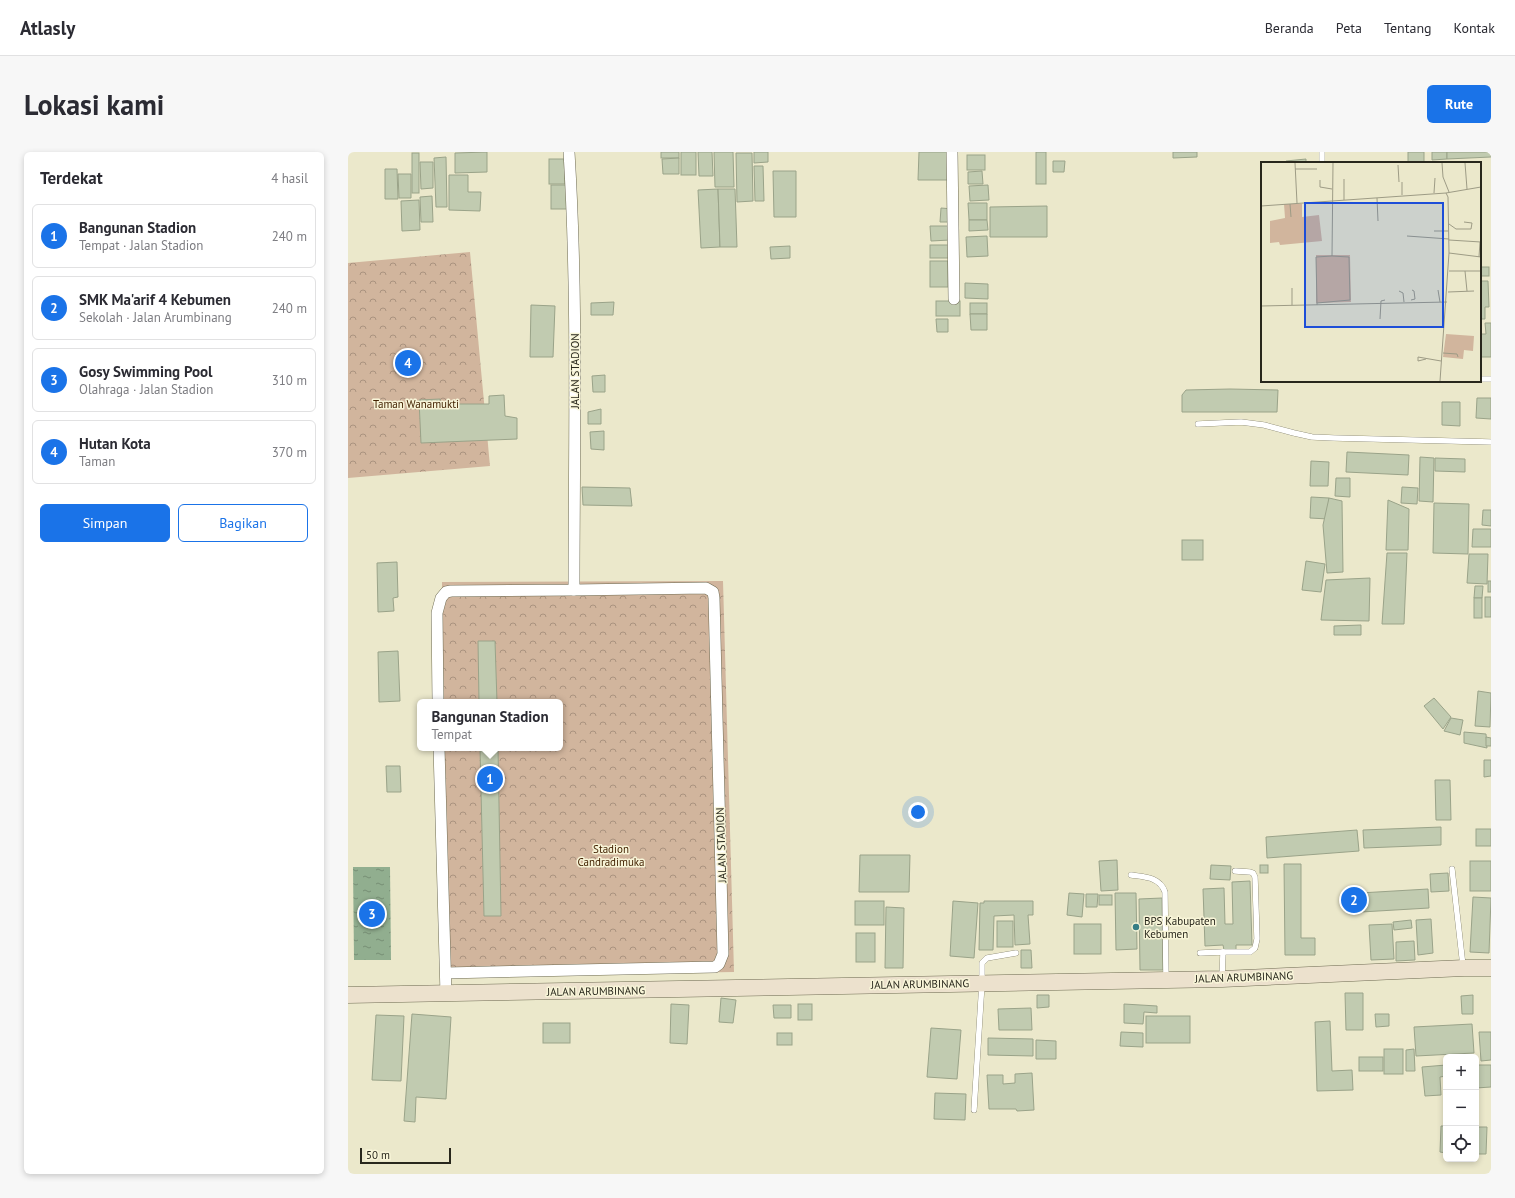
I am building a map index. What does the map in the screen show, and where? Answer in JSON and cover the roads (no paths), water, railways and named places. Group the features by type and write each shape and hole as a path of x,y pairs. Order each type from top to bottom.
{"main road":[{"name":"JALAN ARUMBINANG","path":"348,995 1222,979 1491,968"}],"street":[{"name":"JALAN STADION","path":"569,152 573,220 575,299 574,590"},
{"path":"952,152 954,299"},
{"name":"JALAN STADION","path":"438,699 437,613 441,598 446,592 706,588 713,592 723,954 719,964 715,967 446,973"},
{"path":"439,751 446,994"}],"lane":[{"path":"1198,424 1241,422 1264,425 1294,433 1326,438 1491,442"},
{"path":"1452,869 1464,968"},
{"path":"1200,953 1250,952 1255,948 1257,939 1255,877 1253,873 1250,872 1235,871"},
{"path":"1131,875 1146,877 1158,881 1163,885 1165,892 1166,980"},
{"path":"1222,979 1224,952"},
{"path":"974,1110 982,963 987,958 1016,953"}],"water":[{"path":"353,867 390,867 391,960 354,960"}],"place":[{"name":"Hutan Kota","path":"408,363"},
{"name":"Bangunan Stadion","path":"490,779"},
{"name":"SMK Ma'arif 4 Kebumen","path":"1354,900"},
{"name":"Gosy Swimming Pool","path":"372,914"},
{"name":"BPS Kabupaten Kebumen","path":"1136,927"}],"park label":[{"name":"Taman Wanamukti","path":"416,404"},
{"name":"Stadion Candradimuka","path":"611,855"}]}
